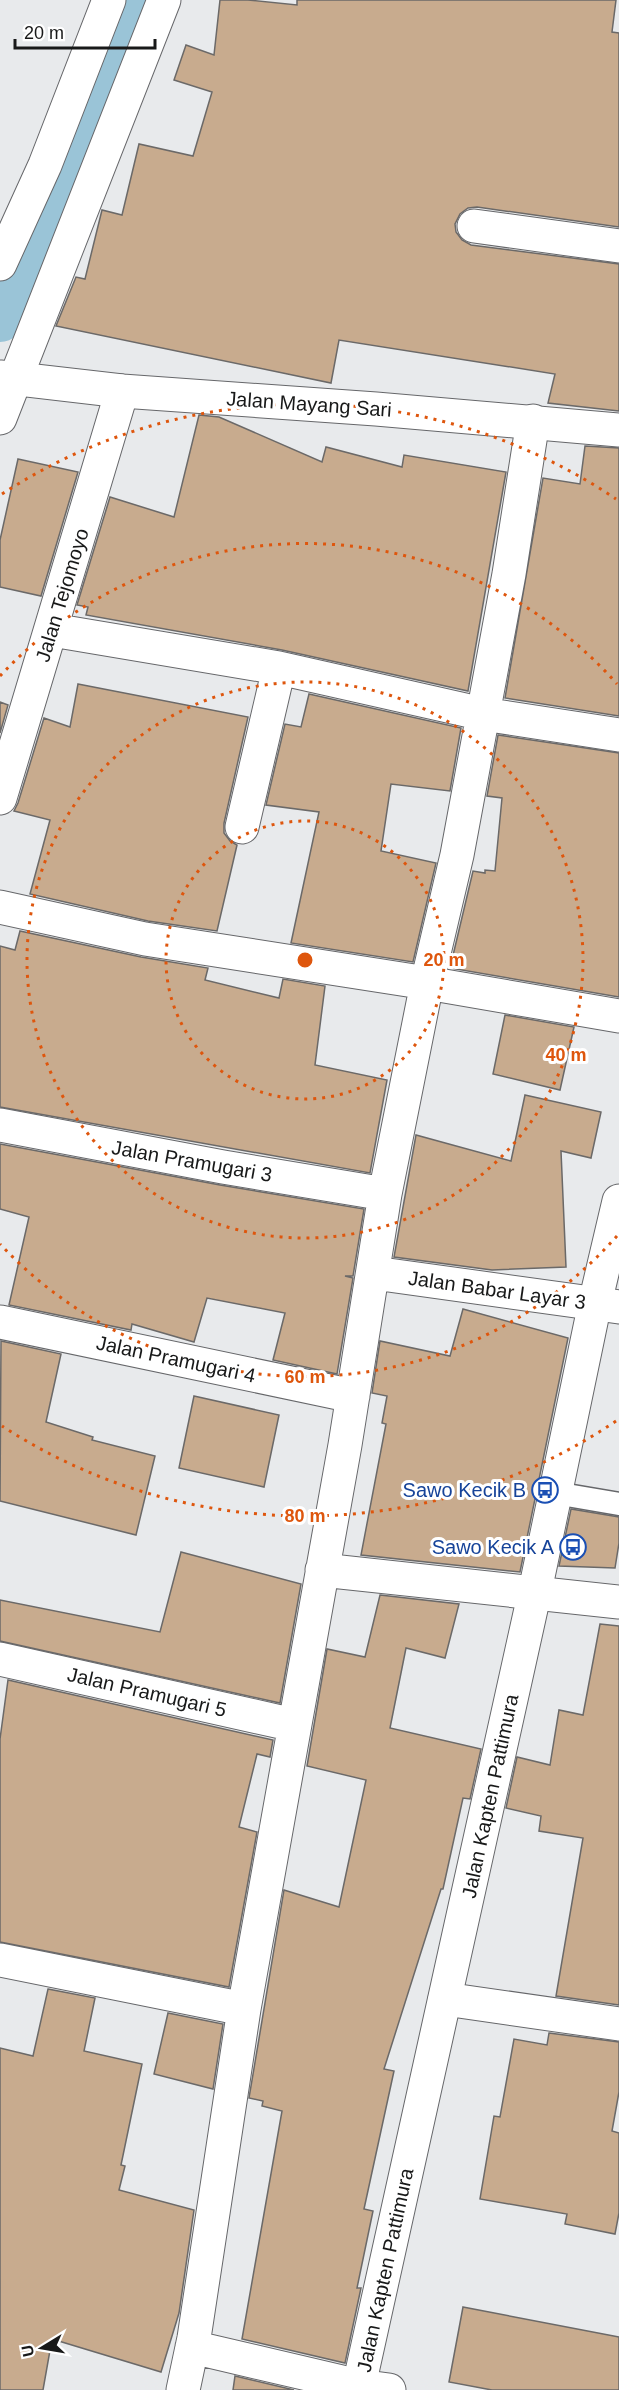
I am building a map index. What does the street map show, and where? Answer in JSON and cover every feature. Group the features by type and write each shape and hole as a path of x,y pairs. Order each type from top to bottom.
{"street":[{"path":"0,264 45,165 109,0"},
{"path":"0,418 10,378 165,0"},
{"path":"474,226 619,246"},
{"name":"Jalan Mayang Sari","path":"10,378 122,392 533,421 619,430"},
{"name":"Jalan Tejomoyo","path":"0,798 122,392"},
{"path":"183,2390 192,2347 244,2008 374,1273 385,1194 427,983 457,855 509,574 533,421"},
{"path":"52,630 279,668 483,714 619,735"},
{"path":"242,827 279,668"},
{"path":"0,908 145,939 619,1016"},
{"name":"Jalan Pramugari 3","path":"0,1125 224,1167 385,1194"},
{"name":"Jalan Kapten Pattimura","path":"369,2389 445,1999 555,1493 607,1305 619,1201"},
{"name":"Jalan Babar Layar 3","path":"374,1273 607,1305"},
{"name":"Jalan Pramugari 4","path":"0,1322 352,1396"},
{"path":"322,1570 619,1602"},
{"name":"Jalan Pramugari 5","path":"0,1659 294,1725"},
{"path":"0,1960 244,2008"},
{"path":"445,1999 619,2024"},
{"path":"192,2347 369,2389"}],"lane":[{"path":"555,1493 619,1504"}],"building":[{"path":"220,0 248,0 297,5 297,0 616,0 612,32 619,33 619,227 477,207 468,208 460,214 455,224 456,232 462,240 471,245 619,264 619,411 548,403 555,374 339,340 331,383 56,326 76,277 85,279 102,210 122,215 139,144 193,156 212,92 174,80 186,45 214,55"},
{"path":"199,415 219,417 322,462 326,447 402,467 404,455 506,472 468,691 282,650 86,615 88,607 77,605 110,497 174,517"},
{"path":"585,446 619,448 619,716 505,698 543,478 580,484"},
{"path":"18,459 78,472 41,596 0,587 0,540"},
{"path":"78,684 248,717 224,823 224,833 230,841 237,845 217,931 148,921 30,894 50,820 14,811 44,718 70,727"},
{"path":"309,694 461,728 450,791 391,784 381,851 436,863 413,962 291,943 319,812 266,805 285,724 301,727"},
{"path":"0,702 8,705 0,733"},
{"path":"498,735 619,753 619,997 450,968 473,871 485,873 485,870 495,871 502,798 487,796"},
{"path":"20,931 141,957 208,968 205,980 279,998 283,979 325,986 315,1065 387,1080 370,1173 0,1107 0,946 15,950"},
{"path":"505,1015 574,1027 560,1090 493,1074"},
{"path":"525,1095 601,1112 591,1158 561,1151 566,1267 492,1270 394,1257 416,1135 511,1161"},
{"path":"0,1144 364,1209 353,1276 345,1276 353,1278 337,1374 273,1360 285,1313 207,1298 194,1342 132,1324 131,1330 9,1305 29,1217 0,1209"},
{"path":"463,1309 568,1338 520,1572 361,1555 386,1424 382,1423 387,1396 372,1393 380,1341 450,1356"},
{"path":"1,1341 61,1354 46,1422 93,1437 92,1440 155,1456 136,1535 0,1501"},
{"path":"194,1396 279,1415 264,1487 179,1468"},
{"path":"571,1509 619,1517 619,1543 615,1568 559,1566"},
{"path":"181,1552 301,1584 280,1703 0,1641 0,1600 160,1632"},
{"path":"380,1595 459,1604 445,1658 406,1648 390,1728 481,1749 470,1799 463,1798 443,1889 441,1889 384,2069 394,2071 364,2209 373,2211 357,2288 361,2288 345,2363 242,2339 282,2111 262,2106 263,2101 249,2098 284,1890 339,1907 366,1780 307,1766 327,1649 365,1657"},
{"path":"600,1624 619,1626 619,2005 556,1996 583,1838 539,1831 541,1816 506,1808 517,1757 550,1765 559,1710 583,1715"},
{"path":"8,1680 273,1740 270,1757 257,1754 239,1827 257,1832 229,1987 0,1942 0,1739"},
{"path":"48,1989 95,1998 84,2051 142,2064 121,2165 125,2166 119,2190 194,2210 179,2313 161,2372 52,2339 43,2390 0,2390 0,2048 33,2056"},
{"path":"168,2013 223,2024 213,2089 154,2074"},
{"path":"549,2033 619,2042 619,2092 612,2131 619,2133 619,2213 615,2234 565,2224 567,2214 480,2199 494,2116 500,2117 514,2039 547,2045"},
{"path":"463,2307 619,2337 619,2390 492,2390 449,2382"},
{"path":"235,2376 294,2390 233,2390"}],"waterway":[{"path":"0,318 134,0"}],"place":[{"name":"Sawo Kecik B","path":"545,1490"},
{"name":"Sawo Kecik A","path":"573,1547"}]}
